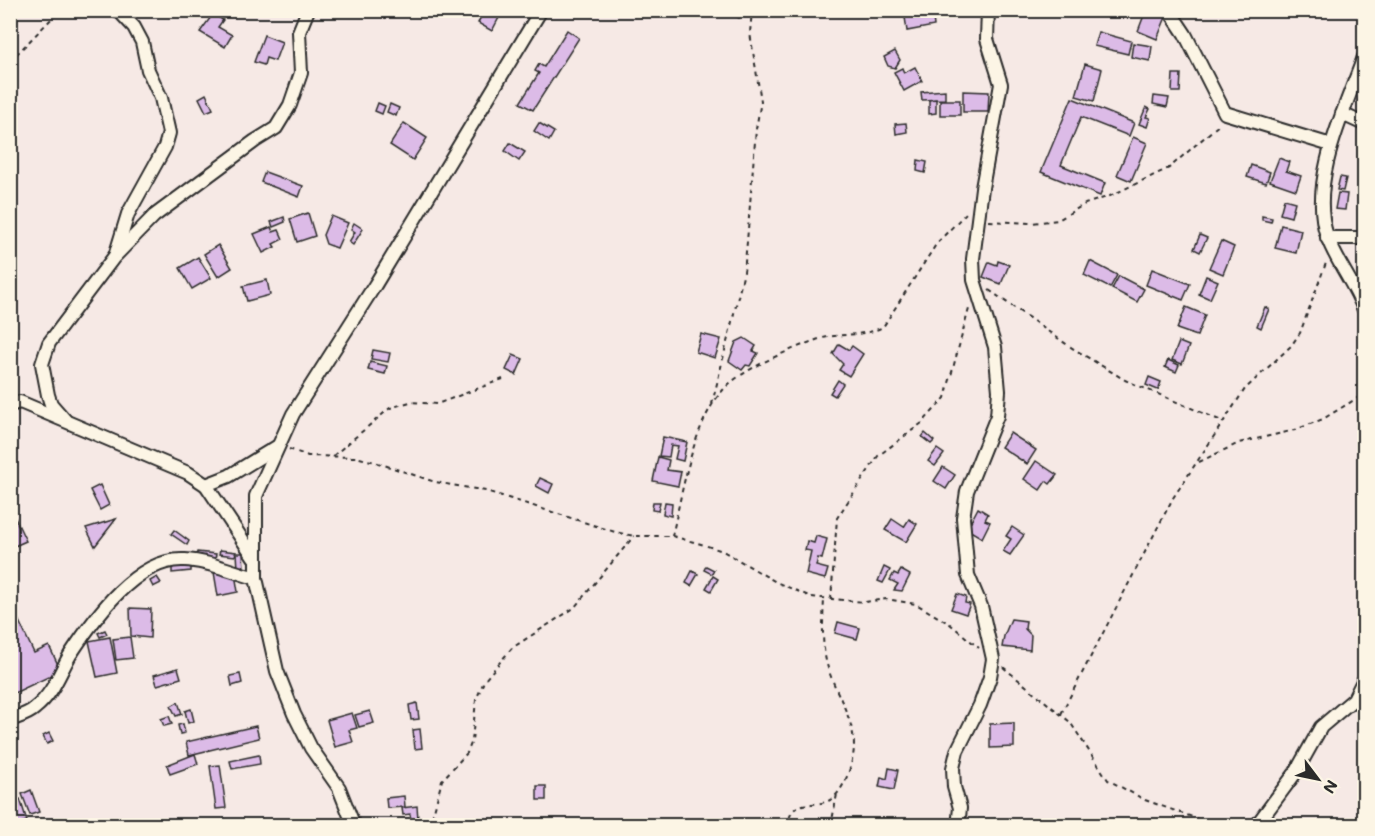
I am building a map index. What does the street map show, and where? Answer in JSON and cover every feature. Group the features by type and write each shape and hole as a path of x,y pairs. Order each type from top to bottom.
{"street":[{"path":"114,257 128,214 165,147 169,133 161,98 148,70 142,42 134,27 118,10"},
{"path":"66,420 51,404 42,364 43,354 114,257 154,216 276,128 290,105 300,77 299,32 309,10"},
{"path":"354,825 339,788 311,748 298,723 276,671 256,578 254,557 256,496 293,414 381,275 541,10"},
{"path":"958,825 960,808 954,787 953,768 957,751 980,705 990,677 993,658 981,606 968,575 964,538 967,491 997,416 999,392 995,347 975,283 973,259 1000,84 987,39 988,10"},
{"path":"1169,10 1185,34 1221,109 1230,116 1331,145"},
{"path":"1364,60 1331,145 1325,177 1323,211 1330,242 1365,310"},
{"path":"1342,114 1365,124"},
{"path":"1330,242 1365,238"},
{"path":"14,401 66,420 188,473 206,485 254,557"},
{"path":"206,485 229,476 278,446"},
{"path":"10,720 34,709 54,687 70,656 111,600 125,585 144,573 169,562 183,560 256,578"},
{"path":"1256,825 1296,772 1315,735 1354,699 1365,679"}],"path":[{"path":"10,61 60,10"},
{"path":"712,407 744,272 756,129 761,101 750,33 752,10"},
{"path":"978,220 1032,223 1058,220 1086,204 1162,172 1230,116"},
{"path":"672,536 694,448 712,407 723,389 736,379 826,336 870,334 883,327 937,243 971,207"},
{"path":"1061,714 1173,498 1245,389 1291,345 1300,333 1330,242"},
{"path":"831,600 837,518 878,456 922,423 945,398 975,283 1069,346 1125,380 1224,423"},
{"path":"333,456 390,408 410,402 437,404 503,379"},
{"path":"1198,463 1239,442 1295,429 1323,419 1365,394"},
{"path":"278,446 308,456 356,458 435,482 486,491 634,536 672,536 723,551 794,592 831,600 865,602 886,599 916,604 951,624 1070,722 1108,780 1145,800 1217,825"},
{"path":"430,825 442,780 467,753 472,741 476,700 484,681 512,648 574,608 634,536"},
{"path":"824,599 823,621 827,667 852,730 854,744 853,760 838,791 831,825"},
{"path":"787,825 790,815 799,806 829,801 838,791"}],"building":[{"path":"484,10 503,10 492,31 478,23"},
{"path":"723,10 742,10 739,18"},
{"path":"904,10 932,10 934,26 907,31"},
{"path":"1026,10 1047,10 1046,14 1026,13"},
{"path":"1080,10 1098,10 1097,15"},
{"path":"1146,10 1166,17 1157,39 1138,31"},
{"path":"213,14 223,20 218,27 232,35 225,47 200,32"},
{"path":"567,30 579,38 533,110 520,103 539,73 535,71 539,64 544,67"},
{"path":"1098,32 1131,41 1128,54 1094,46"},
{"path":"264,35 282,42 275,61 266,58 264,65 254,62"},
{"path":"1133,43 1152,46 1150,61 1131,57"},
{"path":"895,51 900,60 895,68 888,66 884,57"},
{"path":"1085,64 1102,69 1094,101 1076,96"},
{"path":"915,67 922,81 904,91 894,72 902,68 904,73"},
{"path":"1173,74 1181,74 1180,92 1172,92"},
{"path":"945,90 945,99 922,100 921,92"},
{"path":"963,91 989,92 988,112 963,112"},
{"path":"206,94 213,109 206,112 199,98"},
{"path":"1154,96 1169,98 1167,107 1153,104"},
{"path":"1072,98 1134,123 1129,136 1081,117 1061,165 1105,183 1100,196 1041,172"},
{"path":"936,99 936,113 929,114 929,100"},
{"path":"940,100 960,100 960,115 940,115"},
{"path":"378,103 385,106 382,114 375,111"},
{"path":"390,104 399,108 396,116 387,112"},
{"path":"1146,107 1150,109 1146,117 1150,118 1147,127 1139,124"},
{"path":"404,123 427,138 413,160 390,145"},
{"path":"539,123 554,132 549,141 534,131"},
{"path":"906,123 907,132 896,134 895,124"},
{"path":"1133,137 1147,143 1131,181 1117,175"},
{"path":"510,143 525,152 519,161 505,151"},
{"path":"1279,158 1289,162 1286,171 1301,176 1296,190 1270,181"},
{"path":"918,160 927,162 925,173 917,171"},
{"path":"1251,165 1270,172 1266,183 1247,177"},
{"path":"265,172 303,186 299,197 261,182"},
{"path":"1340,177 1346,178 1343,191 1337,190"},
{"path":"1338,193 1347,194 1345,210 1335,209"},
{"path":"1364,197 1364,217 1360,216"},
{"path":"1284,199 1295,202 1291,217 1280,214"},
{"path":"308,213 315,236 297,242 290,219"},
{"path":"331,216 348,223 337,248 326,244 323,235"},
{"path":"1262,216 1272,218 1271,222 1262,220"},
{"path":"284,217 285,222 273,227 271,222"},
{"path":"354,223 363,229 353,245 349,242 355,232 351,229"},
{"path":"1281,225 1301,230 1296,253 1275,248"},
{"path":"271,227 273,232 279,230 283,239 273,244 275,247 263,253 254,234"},
{"path":"1200,235 1207,238 1200,252 1194,249"},
{"path":"1221,241 1234,247 1223,274 1209,268"},
{"path":"218,245 232,268 218,277 204,254"},
{"path":"198,257 211,278 192,289 180,268"},
{"path":"998,261 1009,265 1001,284 983,277 989,262 997,265"},
{"path":"1090,261 1117,275 1110,288 1084,275"},
{"path":"1152,269 1190,284 1183,300 1146,285"},
{"path":"1119,276 1144,289 1137,302 1112,289"},
{"path":"1206,276 1218,281 1210,299 1199,294"},
{"path":"267,280 270,295 247,301 243,286"},
{"path":"1186,307 1205,315 1197,336 1177,329"},
{"path":"1265,307 1269,309 1261,328 1257,326"},
{"path":"701,334 721,339 715,358 696,352"},
{"path":"744,338 756,346 753,351 758,353 750,366 746,365 742,370 729,361 736,342"},
{"path":"1179,342 1189,346 1182,364 1172,360"},
{"path":"839,344 849,350 852,346 863,354 849,376 839,370 843,364 833,354"},
{"path":"373,350 390,353 388,362 371,359"},
{"path":"513,355 523,359 516,375 506,370"},
{"path":"1168,360 1179,365 1176,372 1165,367"},
{"path":"370,362 387,366 385,374 368,370"},
{"path":"1149,377 1161,382 1158,390 1146,385"},
{"path":"838,380 843,384 835,396 830,393"},
{"path":"925,433 934,441 931,444 922,437"},
{"path":"1010,433 1036,450 1027,464 1001,447"},
{"path":"663,437 687,442 683,461 675,459 678,446 671,445 669,457 659,456"},
{"path":"937,449 944,454 935,466 928,461"},
{"path":"658,457 669,460 667,470 681,472 678,486 653,481"},
{"path":"1036,461 1057,475 1050,484 1046,481 1040,490 1024,479"},
{"path":"943,467 955,475 946,489 934,481"},
{"path":"540,478 553,484 549,493 536,486"},
{"path":"100,485 109,505 100,510 90,490"},
{"path":"653,502 660,502 658,511 652,510"},
{"path":"665,502 672,503 671,516 663,514"},
{"path":"978,508 988,514 985,520 990,522 982,538 967,529"},
{"path":"15,518 26,541 10,548 10,520"},
{"path":"116,519 95,546 86,528"},
{"path":"892,519 904,527 909,519 917,524 906,542 885,530"},
{"path":"1012,527 1024,535 1010,555 1003,551 1011,539 1006,536"},
{"path":"174,530 189,541 187,545 171,534"},
{"path":"816,536 827,539 822,559 818,558 816,566 828,569 825,579 806,574 811,551 805,550 807,541 814,543"},
{"path":"220,550 236,552 235,556 219,554"},
{"path":"197,552 216,554 215,559 196,556"},
{"path":"237,553 243,553 244,569 238,569"},
{"path":"191,565 191,571 172,573 172,566"},
{"path":"706,566 714,570 712,574 704,570"},
{"path":"884,567 890,570 883,583 878,581"},
{"path":"901,570 910,575 902,591 894,590 898,584 890,580 894,573 898,575"},
{"path":"692,571 698,574 691,586 686,583"},
{"path":"214,572 235,574 238,592 218,596"},
{"path":"713,576 718,579 711,591 706,588"},
{"path":"157,577 161,583 153,587 150,581"},
{"path":"957,594 966,597 965,603 970,604 966,614 951,609"},
{"path":"10,602 34,653 49,646 61,671 10,695"},
{"path":"130,608 151,609 150,638 131,636"},
{"path":"1011,619 1026,621 1025,629 1031,635 1030,650 1002,647"},
{"path":"838,622 860,628 857,639 835,633"},
{"path":"105,630 107,634 100,637 98,633"},
{"path":"110,637 117,673 97,677 89,641"},
{"path":"130,637 133,658 116,660 113,639"},
{"path":"178,668 181,678 157,685 154,675"},
{"path":"240,674 242,683 232,686 230,676"},
{"path":"178,702 182,714 176,716 171,706"},
{"path":"417,703 419,719 411,720 409,705"},
{"path":"191,709 194,721 188,723 185,711"},
{"path":"370,711 374,723 359,727 355,715"},
{"path":"352,713 357,728 349,730 353,742 335,747 327,720"},
{"path":"169,716 172,724 164,726 161,719"},
{"path":"1014,723 1014,747 990,748 990,724"},
{"path":"183,724 185,733 180,734 178,725"},
{"path":"256,726 259,738 189,755 186,742"},
{"path":"420,729 422,748 415,749 413,730"},
{"path":"49,733 53,741 47,744 43,736"},
{"path":"195,754 198,764 170,774 167,765"},
{"path":"259,755 260,764 232,769 230,761"},
{"path":"220,765 226,808 216,809 210,766"},
{"path":"889,768 898,770 894,790 879,787 881,777 887,779"},
{"path":"537,786 546,786 546,800 537,800"},
{"path":"31,790 39,812 30,815 22,794"},
{"path":"404,796 405,807 387,808 386,798"},
{"path":"20,799 27,821 16,824 10,802"},
{"path":"417,806 418,819 411,820 410,814 403,815 402,808"}]}
